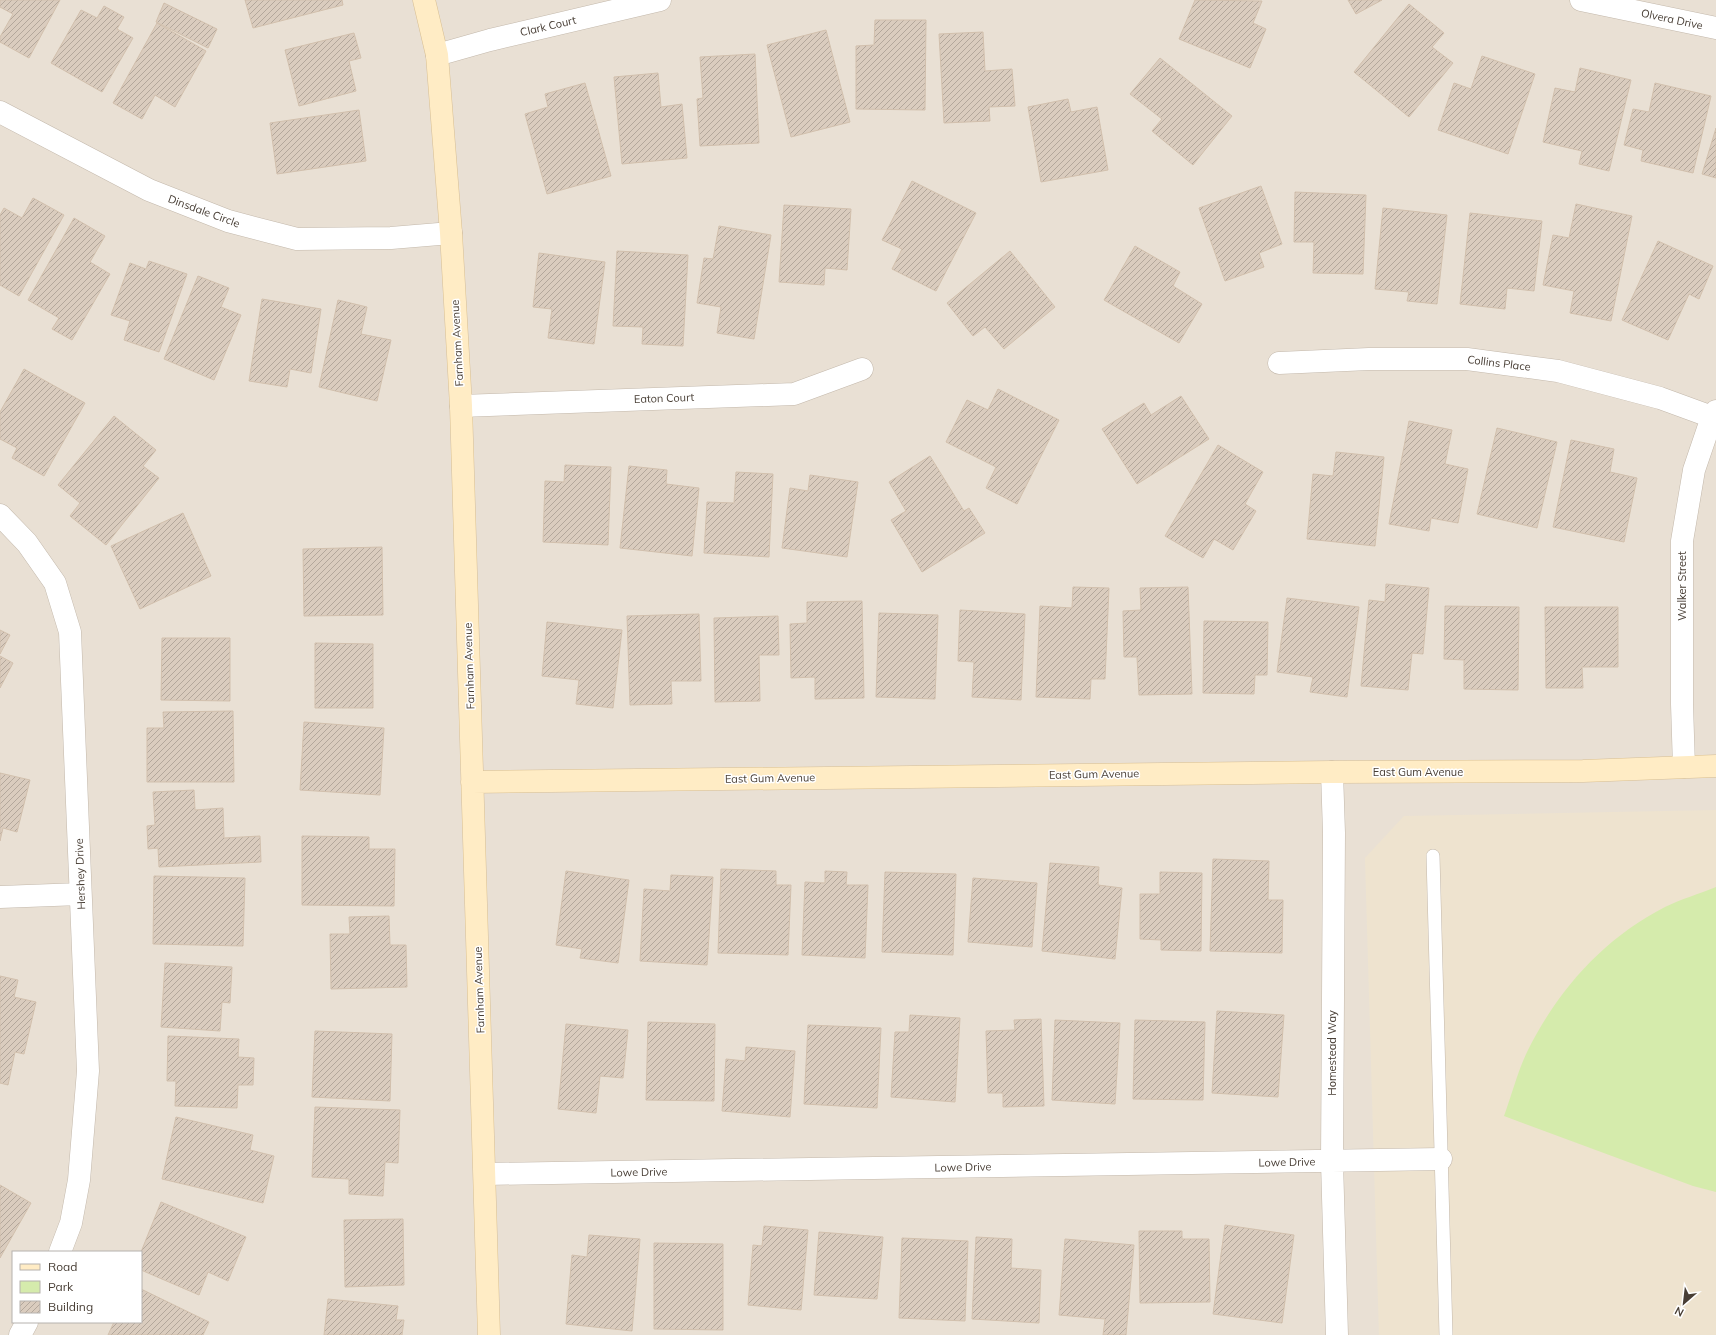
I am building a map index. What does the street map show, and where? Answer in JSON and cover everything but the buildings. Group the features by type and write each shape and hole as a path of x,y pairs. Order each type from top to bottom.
{"street":[{"name":"Farnham Avenue","path":"424,0 437,56 451,233 461,406 489,1335"},
{"name":"Clark Court","path":"437,56 490,40 660,0"},
{"name":"Olvera Drive","path":"1581,0 1716,28"},
{"name":"Dinsdale Circle","path":"0,112 149,190 228,221 297,238 391,238 451,233"},
{"name":"Collins Place","path":"1279,362 1369,359 1467,359 1558,371 1714,414"},
{"name":"Eaton Court","path":"461,406 794,394 862,369"},
{"name":"Walker Street","path":"1684,767 1682,704 1682,541 1694,470 1714,414"},
{"name":"Hershey Drive","path":"0,515 27,543 55,583 70,632 88,1071 79,1180 71,1223 60,1251"},
{"name":"East Gum Avenue","path":"472,782 1332,772 1583,771 1716,766"},
{"name":"Homestead Way","path":"1332,772 1334,833 1332,1162 1337,1335"},
{"path":"0,897 80,894"},
{"name":"Lowe Drive","path":"485,1174 1332,1162 1441,1159"},
{"path":"20,1335 26,1323"}],"lane":[{"path":"1433,856 1446,1335"}],"shaded area":[{"path":"0,0 1716,0 1716,1335 0,1335"},
{"path":"1716,810 1716,1335 1379,1335 1365,858 1404,816"}],"green space":[{"path":"1716,887 1716,1192 1693,1186 1504,1116 1521,1066 1540,1028 1568,987 1585,968 1622,934 1643,920 1671,904"}]}
